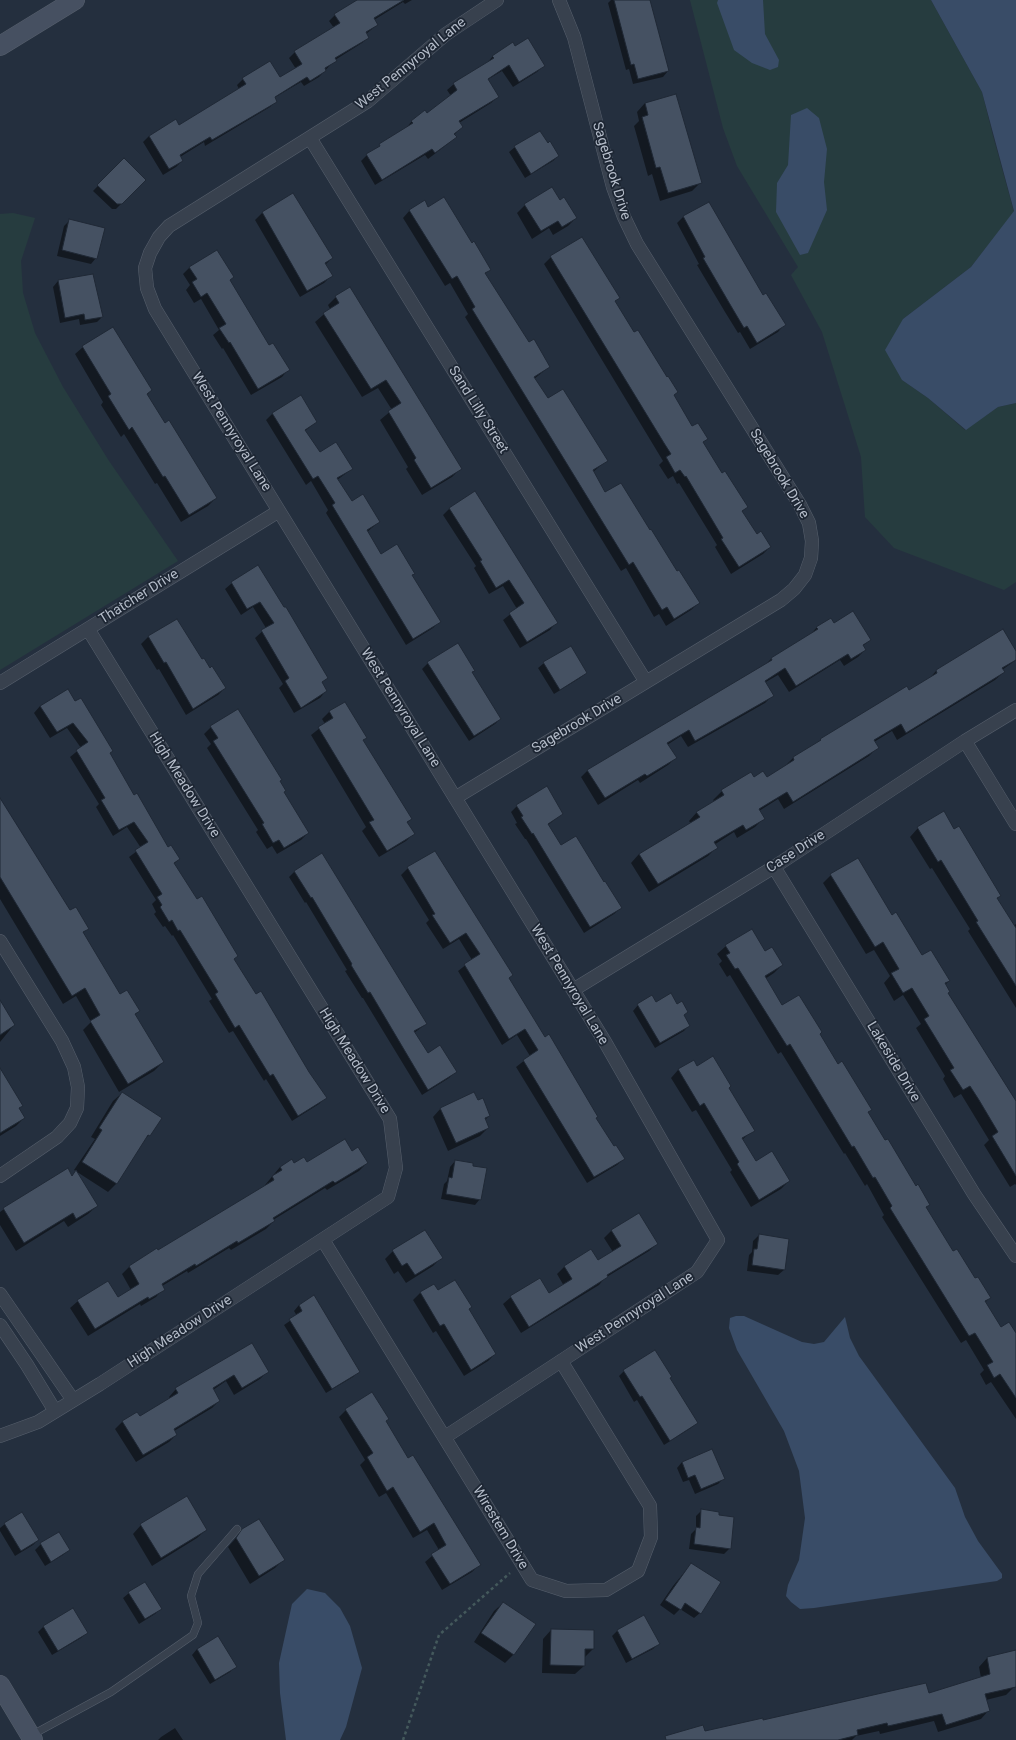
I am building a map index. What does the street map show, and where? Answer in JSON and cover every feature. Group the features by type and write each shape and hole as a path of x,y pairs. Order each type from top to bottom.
{"street":[{"path":"0,46 75,0"},
{"name":"West Pennyroyal Lane","path":"445,1437 697,1272 718,1240 605,1042 155,309 147,288 145,268 159,237 170,226 368,101 446,34 497,0"},
{"name":"Sagebrook Drive","path":"455,798 781,600 794,589 805,575 811,558 812,541 809,523 800,505 637,244 624,217 613,187 574,37 559,0"},
{"name":"Sand Lilly Street","path":"310,138 646,682"},
{"name":"Thatcher Drive","path":"0,683 279,511"},
{"name":"High Meadow Drive","path":"0,1436 38,1422 388,1197 396,1168 390,1119 88,629"},
{"name":"Case Drive","path":"573,990 774,867 965,741 1016,710"},
{"path":"965,741 1016,824"},
{"name":"Lakeside Drive","path":"774,867 974,1194 1016,1256"},
{"path":"0,940 62,1041 74,1066 78,1087 76,1108 70,1123 38,1152 0,1176"},
{"name":"Wirestem Drive","path":"323,1240 532,1580 566,1591 606,1590 638,1571 651,1537 650,1506 561,1361"},
{"path":"0,1294 73,1400"},
{"path":"0,1325 55,1411"},
{"path":"0,1685 29,1738"}],"lane":[{"path":"29,1738 111,1692 193,1635 198,1623 191,1596 198,1574 237,1529"}],"path":[{"path":"403,1740 439,1635 512,1572"}],"green space":[{"path":"690,0 931,0 982,92 1014,212 971,267 903,319 902,380 928,398 965,430 998,407 1016,403 1016,582 1004,590 894,548 865,517 861,457 822,332 791,275 798,267 737,166 723,128"},
{"path":"13,213 35,218 21,261 23,293 35,333 63,387 109,461 178,561 0,670 0,214"}],"water":[{"path":"718,0 763,0 765,34 779,60 778,67 770,70 752,63 734,50 717,3"},
{"path":"931,0 1016,0 1016,403 998,407 966,430 928,398 902,380 885,350 903,319 971,267 1014,211 982,92"},
{"path":"807,108 819,118 827,149 824,182 827,210 808,253 800,255 776,212 777,183 788,165 791,115"},
{"path":"744,1316 802,1342 814,1344 824,1342 845,1317 850,1338 859,1356 955,1488 965,1517 978,1541 1002,1574 1002,1578 997,1581 814,1608 800,1609 791,1602 786,1596 788,1585 799,1560 805,1518 799,1471 784,1431 737,1350 729,1328 730,1318"},
{"path":"307,1589 325,1593 340,1608 350,1626 362,1668 346,1727 340,1740 286,1740 280,1693 279,1663 292,1604"}],"building":[{"path":"357,0 404,0 374,18 378,25 366,32 369,38 335,58 337,61 325,68 326,71 310,81 307,77 275,97 277,102 212,140 210,137 180,155 183,161 169,169 149,136 176,119 179,125 246,84 242,78 270,61 280,77 302,64 294,51 340,23 334,14"},
{"path":"614,0 650,0 669,71 638,79 634,64 631,65"},
{"path":"528,38 545,66 519,82 509,65 488,79 499,97 459,121 463,127 454,134 457,137 435,153 432,149 382,180 366,154 413,123 411,121 425,110 427,113 457,90 453,83 494,58 492,56 513,42 515,46"},
{"path":"676,94 702,183 668,193 660,167 656,168 642,117 648,115 645,103"},
{"path":"540,131 548,143 550,141 559,156 531,174 514,146"},
{"path":"124,158 146,180 122,204 117,204 97,185"},
{"path":"552,187 560,200 564,197 577,218 562,227 558,221 541,231 524,204"},
{"path":"293,193 333,258 325,263 333,276 307,291 262,212"},
{"path":"444,197 472,243 474,241 491,270 485,273 529,342 534,339 550,367 534,377 548,398 563,389 608,461 593,470 605,492 621,483 650,530 651,529 677,571 679,570 700,603 674,619 667,607 662,610 633,562 629,565 472,309 475,307 457,276 452,279 409,210 425,200 428,207"},
{"path":"709,202 763,295 766,293 786,325 757,343 747,326 744,328 703,258 705,257 683,216"},
{"path":"69,219 105,228 97,259 62,250"},
{"path":"582,237 620,298 615,301 634,332 638,330 667,377 668,376 678,392 674,395 692,426 698,423 708,439 703,442 722,473 725,471 748,507 742,511 757,534 761,531 771,547 739,567 721,539 723,538 686,476 685,477 680,470 675,473 666,457 671,454 550,256"},
{"path":"217,250 234,277 230,280 269,345 273,343 290,370 258,389 230,342 229,343 219,328 226,324 207,293 201,297 192,282 197,279 189,267"},
{"path":"93,274 103,317 85,320 84,314 65,318 58,280"},
{"path":"350,287 462,469 431,488 414,460 416,458 388,411 401,403 386,380 371,389 323,313 339,303 335,296"},
{"path":"113,327 152,390 147,394 165,423 169,420 217,498 189,515 132,427 129,430 108,396 111,394 82,346"},
{"path":"301,395 317,422 305,430 320,452 336,442 353,469 337,478 352,501 363,494 380,522 367,530 381,554 397,544 415,574 412,575 441,622 413,639 332,505 335,503 318,476 313,479 272,413"},
{"path":"475,491 558,623 527,642 509,613 524,603 509,580 496,588 480,561 482,560 449,508"},
{"path":"258,565 284,607 286,607 328,678 322,682 327,691 301,708 285,681 289,678 261,630 274,623 260,602 247,609 231,582"},
{"path":"853,611 871,640 863,645 866,650 851,659 848,654 796,686 785,668 765,681 774,696 695,741 689,730 667,743 677,758 647,776 645,774 605,798 587,770 772,660 771,658 818,629 816,627 831,618 834,623"},
{"path":"177,619 202,659 204,658 210,668 212,666 226,688 193,709 166,662 164,663 148,636"},
{"path":"1003,629 1016,651 1016,660 1002,668 1005,672 906,733 901,724 874,740 879,748 793,802 787,792 759,809 765,819 746,830 743,825 714,842 718,848 658,884 639,854 700,817 696,812 724,795 721,790 751,772 754,777 763,771 767,777 794,760 793,757 821,740 820,739 907,686 909,690 937,673 936,670"},
{"path":"458,643 475,671 472,672 501,719 474,736 427,662"},
{"path":"571,646 587,673 560,690 543,662"},
{"path":"68,689 75,701 81,698 113,751 110,753 134,795 137,793 168,847 171,845 180,859 174,863 197,899 202,896 238,956 234,959 256,994 261,991 309,1072 327,1098 298,1116 273,1074 270,1076 239,1025 235,1028 215,994 218,992 180,930 178,931 172,920 169,922 160,907 162,905 157,897 162,894 135,850 148,842 134,822 119,830 101,800 105,798 76,750 88,742 73,723 57,732 40,706"},
{"path":"345,702 367,738 363,740 412,819 407,822 415,834 387,851 369,822 374,820 318,727 333,718 329,711"},
{"path":"238,709 282,780 280,781 286,791 284,792 309,833 284,848 279,840 273,843 262,824 264,823 213,741 218,738 210,726"},
{"path":"547,786 563,814 548,824 561,845 576,836 622,908 590,927 533,833 532,834 521,817 523,816 516,805"},
{"path":"0,798 70,910 76,907 89,929 83,932 120,994 127,990 140,1011 135,1014 164,1062 128,1084 90,1021 100,1015 85,988 72,996 0,877"},
{"path":"944,811 954,829 959,826 1001,896 997,898 1016,928 1016,986 976,922 978,921 941,860 938,862 917,827"},
{"path":"435,851 513,975 509,978 545,1037 549,1034 598,1117 596,1118 614,1146 616,1145 625,1159 594,1177 523,1060 538,1050 525,1029 509,1039 464,964 480,954 466,933 450,943 432,915 435,914 407,867"},
{"path":"322,853 427,1024 414,1031 428,1053 440,1045 457,1072 428,1090 370,992 368,993 351,965 352,964 312,897 311,898 294,871"},
{"path":"858,858 892,915 896,912 922,955 931,950 950,981 945,983 950,992 948,993 1016,1101 1016,1176 992,1136 998,1132 979,1100 970,1086 963,1090 950,1070 954,1068 924,1019 929,1016 912,988 903,993 891,973 899,969 883,942 875,947 830,874"},
{"path":"752,929 765,951 772,947 783,965 765,976 782,1005 799,995 822,1032 820,1034 838,1064 842,1061 872,1110 868,1112 885,1140 888,1139 916,1186 918,1184 930,1205 926,1207 953,1251 957,1249 975,1278 978,1277 991,1298 985,1301 1001,1327 1009,1322 1016,1333 1016,1398 1000,1374 994,1378 987,1365 993,1362 975,1333 969,1336 890,1208 892,1206 875,1177 873,1178 854,1146 852,1147 790,1044 787,1046 738,968 735,969 726,955 730,953 725,945"},
{"path":"671,993 677,1004 682,1001 688,1012 684,1015 690,1026 660,1043 637,1004 652,995 656,1002"},
{"path":"0,1000 15,1025 0,1035"},
{"path":"713,1056 731,1086 729,1088 755,1131 742,1138 756,1161 772,1151 790,1181 759,1200 737,1164 739,1162 704,1103 700,1106 678,1069 694,1060 697,1066"},
{"path":"0,1068 23,1106 19,1108 25,1118 0,1133"},
{"path":"122,1092 162,1118 150,1136 148,1135 117,1184 82,1162 102,1130 99,1128"},
{"path":"474,1092 478,1100 483,1098 490,1116 485,1118 489,1128 456,1143 440,1108"},
{"path":"345,1139 352,1151 358,1147 368,1163 335,1183 333,1181 273,1218 275,1221 238,1243 237,1241 196,1266 195,1264 162,1284 165,1290 149,1299 148,1297 95,1329 77,1300 108,1281 118,1297 139,1284 129,1266 274,1180 272,1176 282,1170 280,1167 292,1159 294,1163 304,1157 307,1162"},
{"path":"455,1160 473,1163 473,1166 487,1168 481,1200 446,1194 449,1177 452,1178"},
{"path":"68,1168 72,1176 76,1170 98,1206 76,1219 73,1213 24,1243 3,1208"},
{"path":"639,1213 658,1244 607,1275 608,1277 529,1327 510,1296 540,1278 549,1293 572,1279 564,1266 591,1249 598,1260 621,1246 611,1230"},
{"path":"425,1230 443,1258 415,1275 407,1263 402,1266 392,1250"},
{"path":"759,1234 789,1239 785,1270 752,1265 754,1249 757,1249"},
{"path":"455,1280 472,1307 469,1309 496,1354 471,1370 444,1324 440,1326 420,1292 434,1284 438,1290"},
{"path":"314,1295 360,1372 332,1389 289,1319 302,1311 299,1305"},
{"path":"252,1343 269,1372 242,1388 234,1375 213,1388 220,1401 174,1429 177,1435 143,1455 122,1421 137,1412 140,1416 178,1393 175,1388"},
{"path":"655,1350 672,1377 670,1378 698,1423 670,1441 642,1396 640,1397 623,1370"},
{"path":"372,1392 389,1419 386,1421 408,1458 413,1455 481,1565 450,1584 431,1554 446,1545 434,1523 420,1532 393,1487 387,1491 367,1457 373,1453 345,1409"},
{"path":"712,1449 725,1479 701,1489 695,1475 688,1478 682,1462"},
{"path":"187,1496 207,1530 161,1558 140,1524"},
{"path":"701,1509 719,1512 719,1515 734,1517 731,1549 694,1544 696,1527 700,1528"},
{"path":"22,1512 39,1540 21,1551 4,1523"},
{"path":"259,1519 285,1560 259,1576 236,1538 242,1529"},
{"path":"59,1532 70,1550 51,1562 40,1543"},
{"path":"691,1563 721,1582 701,1614 685,1603 681,1610 665,1600"},
{"path":"145,1582 162,1609 145,1619 128,1592"},
{"path":"503,1602 536,1624 514,1655 481,1633"},
{"path":"73,1608 88,1633 58,1651 43,1626"},
{"path":"644,1615 660,1644 632,1659 617,1630"},
{"path":"551,1629 594,1630 594,1649 585,1649 585,1666 550,1665"},
{"path":"218,1636 237,1667 215,1680 197,1649"},
{"path":"1016,1650 1016,1687 985,1694 990,1711 946,1725 942,1714 888,1726 887,1723 857,1730 858,1735 838,1740 666,1740 665,1736 703,1725 705,1731 763,1718 763,1720 926,1683 929,1693 990,1674 987,1657"}]}
